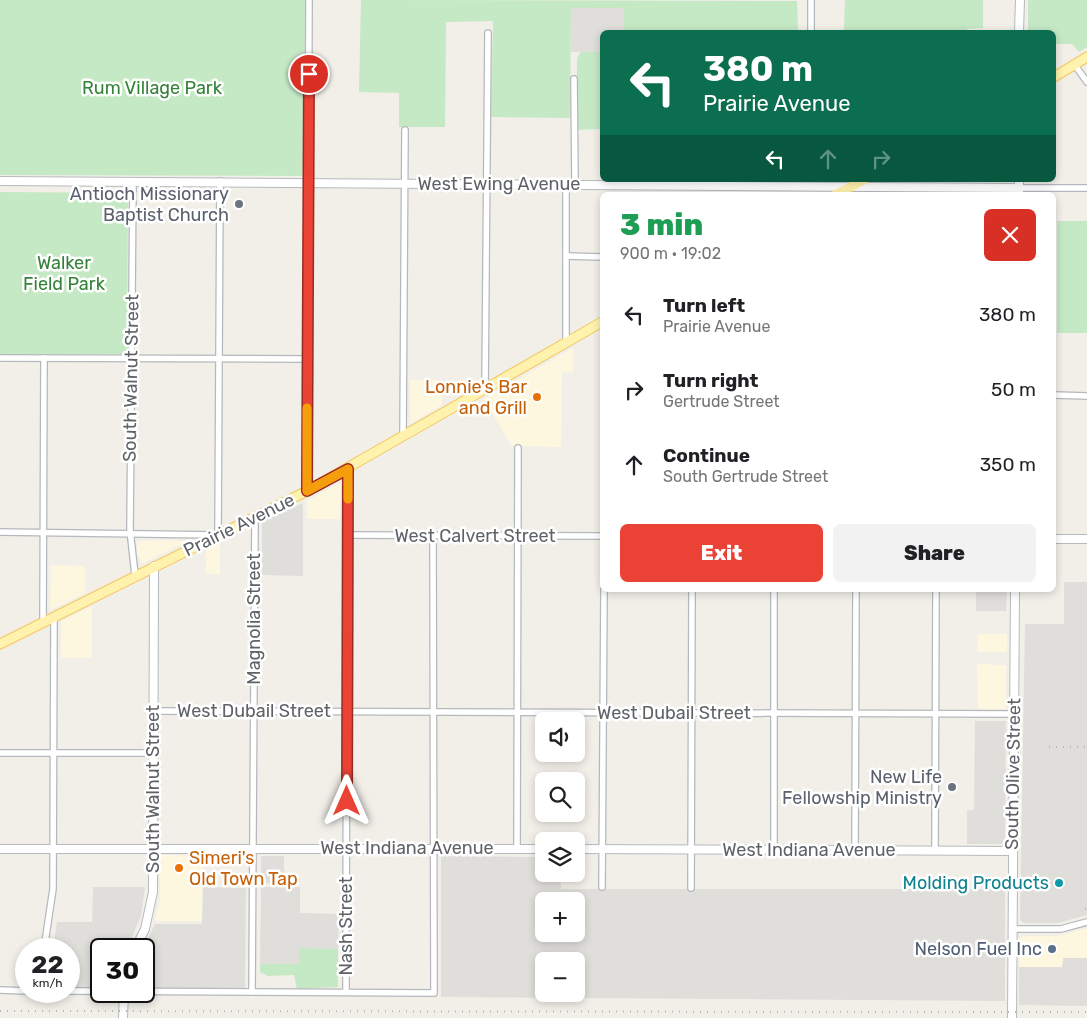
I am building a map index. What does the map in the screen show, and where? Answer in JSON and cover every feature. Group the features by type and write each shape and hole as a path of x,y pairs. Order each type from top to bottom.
{"main road":[{"path":"1056,76 1087,57"},
{"path":"841,192 860,182"},
{"name":"Prairie Avenue","path":"0,644 135,575 307,491 600,323"}],"street":[{"path":"307,491 309,0"},
{"path":"811,0 811,30"},
{"path":"1019,30 1020,0"},
{"path":"485,388 488,32"},
{"path":"1074,64 1087,82"},
{"path":"574,80 575,184"},
{"path":"403,436 405,130"},
{"name":"West Ewing Avenue","path":"0,181 486,184 746,183 937,191 1087,188"},
{"name":"South Walnut Street","path":"133,181 130,533 135,575"},
{"path":"0,532 218,535 220,182"},
{"path":"566,184 566,342"},
{"path":"566,256 600,256"},
{"path":"0,358 307,359"},
{"path":"43,623 44,358"},
{"path":"1056,396 1087,396"},
{"path":"516,849 518,448"},
{"name":"Nash Street","path":"346,992 348,469"},
{"name":"Magnolia Street","path":"252,992 254,517"},
{"name":"West Calvert Street","path":"348,535 600,536"},
{"path":"155,991 434,993 433,535"},
{"path":"1056,539 1087,539"},
{"name":"South Walnut Street","path":"140,938 145,929 153,892 154,566"},
{"path":"602,887 604,592"},
{"path":"691,888 692,592"},
{"path":"774,592 774,850"},
{"path":"854,850 856,592"},
{"path":"935,850 936,592"},
{"name":"South Olive Street","path":"1012,1018 1015,592"},
{"path":"46,938 52,902 54,617"},
{"name":"West Dubail Street","path":"154,711 1014,714"},
{"path":"0,752 153,752"},
{"name":"West Indiana Avenue","path":"0,849 535,849"},
{"name":"West Indiana Avenue","path":"585,849 1012,851"},
{"path":"1012,929 1061,929 1087,922"},
{"path":"0,990 15,991"},
{"path":"123,1018 124,1003"}],"shaded area":[{"path":"571,8 624,8 624,30 600,30 600,52 571,52"},
{"path":"573,348 573,372 562,373 561,447 512,446 484,399"},
{"path":"410,380 442,380 442,405 410,424"},
{"path":"341,482 340,519 307,519 307,501"},
{"path":"303,503 303,576 262,575 262,522"},
{"path":"173,540 186,542 142,564 137,553 137,541"},
{"path":"220,543 220,574 206,574 206,550"},
{"path":"51,565 85,566 85,593 50,610"},
{"path":"1064,582 1087,582 1087,915 1058,923 1024,923 1020,920 1025,624 1064,624"},
{"path":"976,592 1007,592 1006,611 976,611"},
{"path":"92,606 92,658 61,658 61,621"},
{"path":"978,634 1007,634 1007,652 977,652"},
{"path":"977,664 1006,665 1006,709 978,709"},
{"path":"975,721 1006,721 1005,844 967,844 967,810 974,810"},
{"path":"160,855 203,856 202,921 155,921 160,899"},
{"path":"261,856 284,856 284,883 261,883"},
{"path":"441,856 535,857 535,882 561,882 561,889 1005,889 1005,1001 585,998 585,952 535,952 535,998 441,997"},
{"path":"93,887 145,887 141,916 132,938 90,938 90,988 80,988 80,938 55,938 57,922 92,922"},
{"path":"203,887 246,888 245,989 155,988 155,938 148,938 155,924 202,924"},
{"path":"261,887 300,887 300,913 339,914 338,949 299,948 299,964 260,964"},
{"path":"1087,928 1087,958 1063,958 1063,967 1019,967 1020,938 1024,936 1058,936"},
{"path":"1063,958 1087,958 1087,1006 1019,1005 1019,967 1062,967"}],"green space":[{"name":"Rum Village Park","path":"0,0 305,0 304,173 301,176 0,175"},
{"path":"361,0 797,1 798,30 624,30 624,8 571,8 570,118 491,117 493,21 446,22 445,127 399,127 399,93 359,92"},
{"path":"845,0 983,0 983,28 967,30 844,30"},
{"path":"1028,0 1087,0 1087,47 1079,52 1072,44 1056,44 1056,30 1028,30"},
{"path":"581,52 600,52 600,129 577,130 577,58"},
{"name":"Walker Field Park","path":"0,192 128,193 127,354 0,354"},
{"path":"1057,221 1087,221 1087,333 1057,333"},
{"path":"299,948 338,949 338,987 297,989 294,975 268,976 260,972 260,964 299,964"}],"railway":[{"path":"1049,747 1087,747"},
{"path":"0,1011 1087,1012"}],"slow traffic":[{"path":"307,408 307,491 348,469 348,499"}],"place":[{"name":"Antioch Missionary Baptist Church","path":"239,204"},
{"name":"Lonnie's Bar and Grill","path":"537,397"},
{"name":"New Life Fellowship Ministry","path":"952,787"},
{"name":"Simeri's Old Town Tap","path":"179,868"},
{"name":"Molding Products","path":"1059,883"},
{"name":"Nelson Fuel Inc","path":"1052,949"}],"route":[{"path":"309,74 307,491 348,469 347,801"}]}
